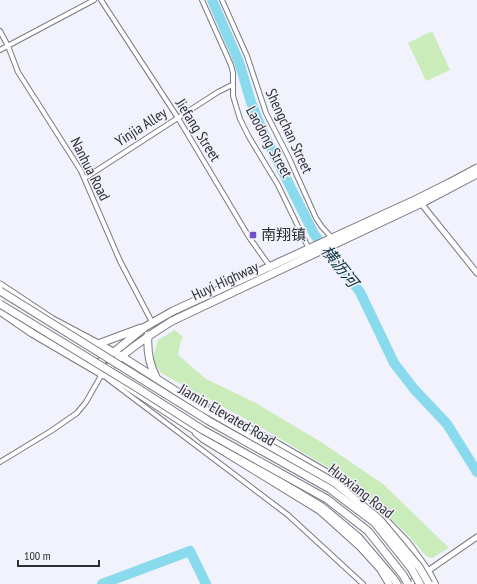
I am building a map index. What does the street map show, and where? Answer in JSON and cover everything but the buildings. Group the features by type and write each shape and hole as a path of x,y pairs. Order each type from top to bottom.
{"main road":[{"name":"Huyi Highway","path":"419,201 477,168"},
{"name":"Huyi Highway","path":"117,354 172,321 314,249 477,174"},
{"name":"Huyi Highway","path":"102,374 117,354 145,326 173,311 272,270"},
{"path":"0,285 51,319 117,354"},
{"name":"Jiamin Elevated Road","path":"0,291 203,417 330,488 374,523 411,568 420,584"},
{"name":"Jiamin Elevated Road","path":"0,304 203,430 327,499 368,531 403,575 408,584"},
{"path":"0,311 32,333 91,368 119,381 190,427 322,507 358,537 397,584"},
{"path":"98,344 145,326"},
{"path":"148,335 151,367 157,379"},
{"path":"91,368 117,354"},
{"name":"Huaxiang Road","path":"117,354 201,407 335,483 380,519 420,567 428,584"},
{"path":"201,407 213,408 338,479 381,515 408,543 428,571 434,584"},
{"path":"190,427 203,439 320,511 360,547 380,569 389,584"}],"street":[{"path":"0,50 94,0"},
{"name":"Jiefang Street","path":"101,0 178,118 249,237 272,270"},
{"name":"Laodong Street","path":"202,0 231,65 233,73 232,85 234,102 244,128 254,147 276,180 314,249"},
{"name":"Shengchan Street","path":"222,0 246,56 266,113 289,158 316,218 332,242"},
{"name":"Nanhua Road","path":"0,31 8,46 18,72 75,159 85,178 115,250 152,322"},
{"name":"Yinjia Alley","path":"85,178 218,92 232,85"},
{"path":"419,201 477,273"},
{"path":"0,319 10,318"},
{"path":"0,462 58,427 77,413 86,402 102,374 288,515 363,584"},
{"path":"408,584 477,537"}],"green space":[{"path":"432,31 450,70 426,81 408,43"},
{"path":"175,330 183,337 178,355 206,379 254,402 321,442 383,484 449,548 432,558 426,556 409,536 366,494 329,468 264,429 161,373 156,366 153,357 158,340"}],"waterway":[{"name":"横沥河","path":"212,0 239,62 251,102 263,132 314,234 360,292 394,363 414,389 447,424 477,472"},
{"path":"102,584 190,551 206,584"}],"place":[{"name":"南翔镇","path":"253,235"}]}
